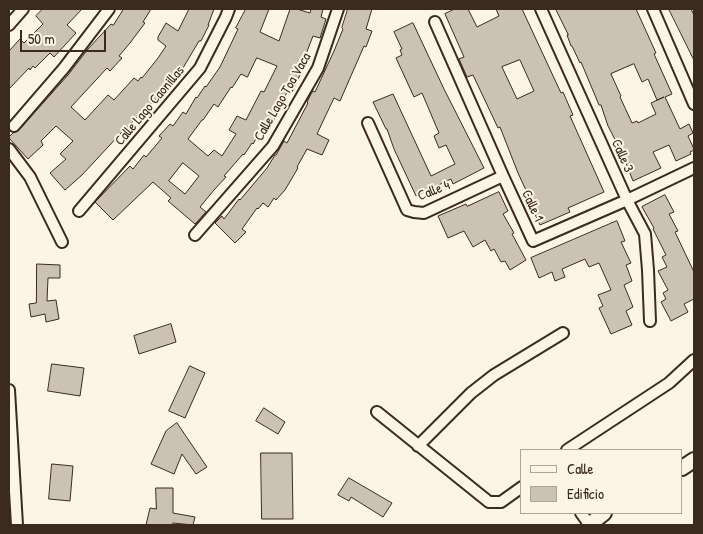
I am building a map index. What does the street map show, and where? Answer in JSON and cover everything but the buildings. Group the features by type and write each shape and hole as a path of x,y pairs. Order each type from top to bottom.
{"street":[{"path":"9,25 23,9"},
{"path":"14,126 64,68 109,9"},
{"name":"Calle Lago Caonillas","path":"79,211 200,68 229,9"},
{"name":"Calle Lago Toa Vaca","path":"195,235 273,146 318,68 338,9"},
{"name":"Calle 3","path":"541,9 627,200 645,234 650,321"},
{"path":"653,9 694,104"},
{"name":"Calle 1","path":"435,22 533,241 694,168"},
{"name":"Calle 4","path":"368,123 407,210 424,213 503,176"},
{"path":"9,149 30,177 62,242"},
{"path":"418,446 471,393 494,375 563,333"},
{"path":"569,449 669,383 694,360"},
{"path":"9,390 17,525"},
{"path":"377,412 489,502 502,502 520,488"},
{"path":"683,467 694,460"},
{"path":"582,514 589,525 603,514"}]}
